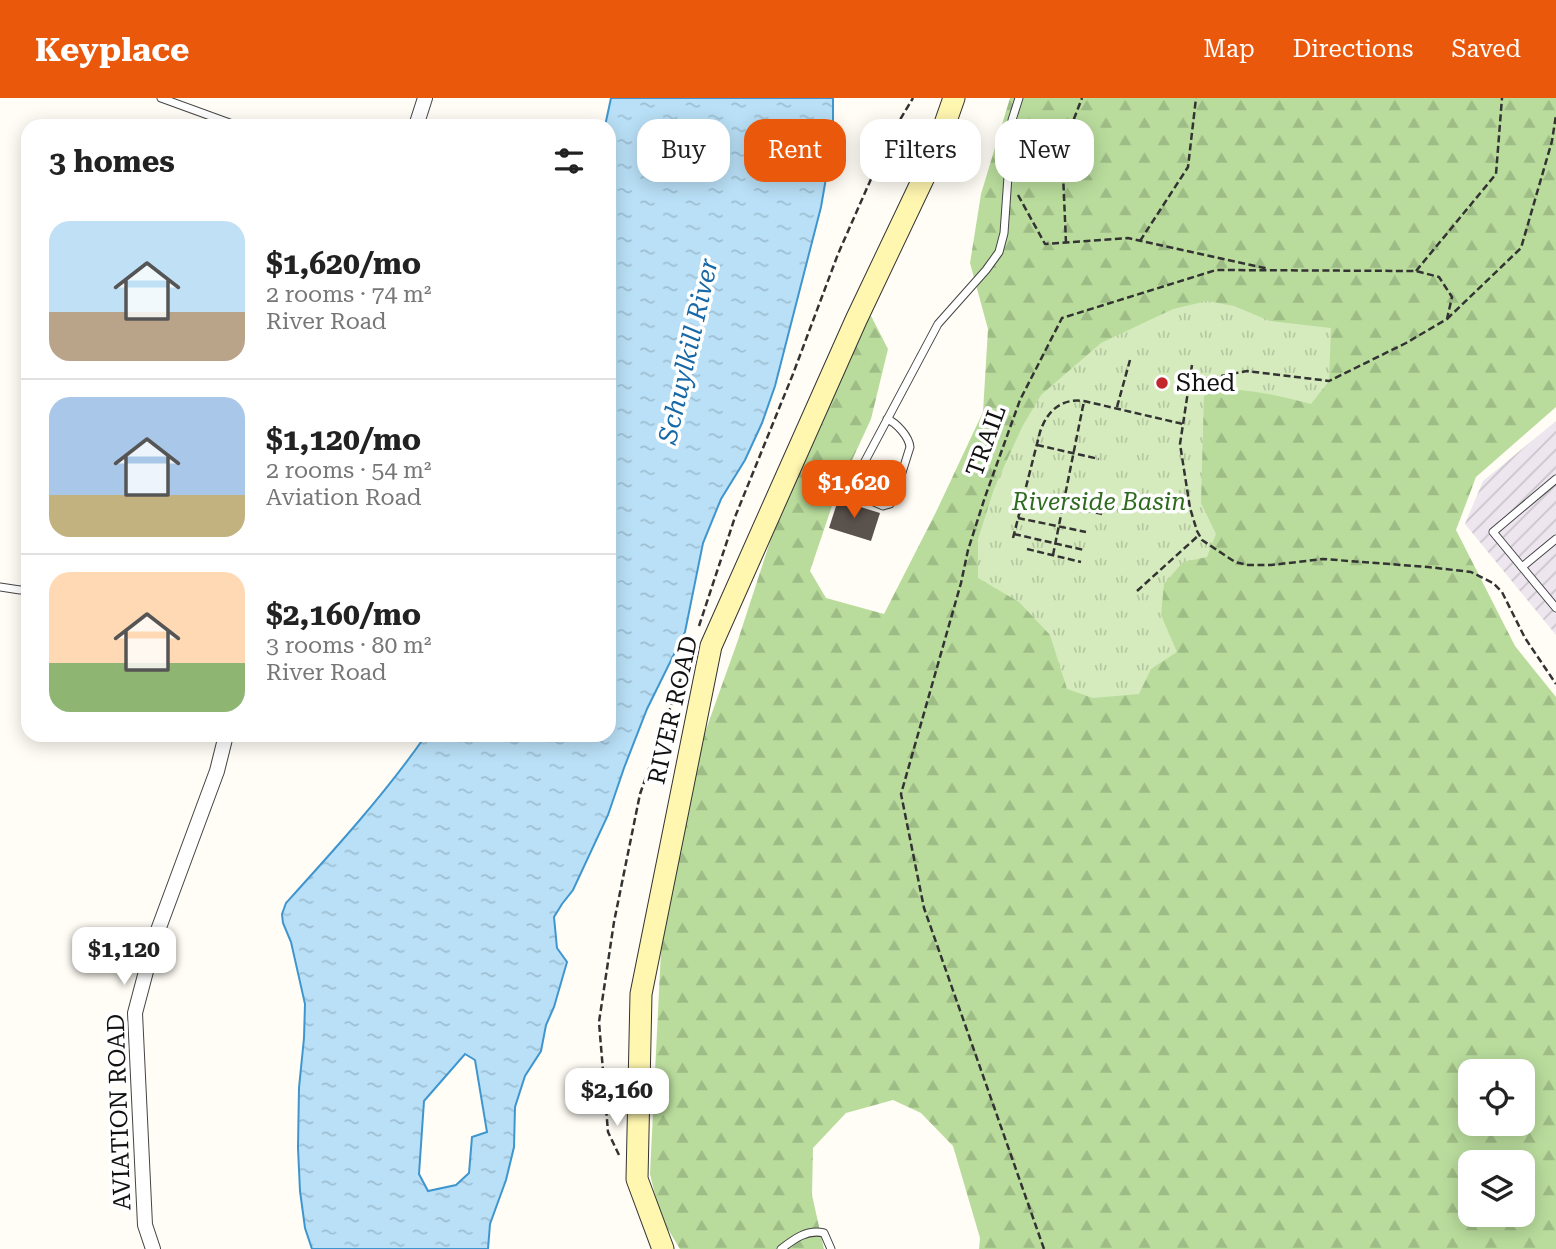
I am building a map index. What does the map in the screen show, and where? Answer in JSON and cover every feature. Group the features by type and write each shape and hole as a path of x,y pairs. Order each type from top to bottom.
{"street":[{"path":"418,119 425,98"},
{"name":"RIVER ROAD","path":"663,1249 637,1179 641,994 711,646 856,320 933,158 954,98"},
{"name":"AVIATION ROAD","path":"153,1249 145,1225 135,1013 154,941 217,771 224,742"}],"lane":[{"path":"161,98 219,119"},
{"path":"1012,119 1019,98"},
{"path":"887,419 893,421 909,441 910,447 894,498 890,504 883,506 858,495 856,478 887,419 938,324 999,252 1004,233 1008,182"},
{"path":"1556,479 1493,532 1556,608"},
{"path":"1522,567 1556,539"},
{"path":"0,587 21,590"},
{"path":"781,1249 798,1237 814,1231 824,1233 831,1249"}],"path":[{"path":"1066,243 1062,150 1082,98"},
{"path":"1140,241 1188,167 1196,98"},
{"path":"1416,271 1496,174 1502,98"},
{"path":"1189,382 1247,371 1329,381 1406,343 1447,319 1521,248 1552,141 1556,114"},
{"path":"1011,182 1045,244 1128,238 1275,270 1416,271 1439,277 1452,297 1447,319"},
{"name":"TRAIL","path":"1044,1249 924,908 901,794 980,510 1020,400 1062,318 1216,270 1275,270"},
{"path":"1116,408 1130,360"},
{"path":"1192,365 1180,444 1189,508 1199,535 1208,545 1235,562 1248,565 1323,559 1471,572 1493,583 1502,592 1525,638 1556,684"},
{"path":"1084,550 1014,536 1043,424 1052,411 1063,403 1076,400 1183,424"},
{"path":"1053,555 1084,401"},
{"path":"1037,445 1099,459"},
{"path":"1024,497 1102,514"},
{"path":"1018,518 1086,532"},
{"path":"1137,591 1199,535"},
{"path":"1027,549 1081,562"}],"shaded area":[{"path":"1556,421 1556,635 1465,524 1483,481"}],"green space":[{"path":"1010,98 1556,98 1556,407 1476,477 1456,530 1515,646 1556,697 1556,1249 979,1249 980,1238 953,1146 921,1113 893,1100 846,1113 813,1148 812,1195 824,1249 680,1249 660,1216 650,1174 664,890 693,766 780,511 870,314 888,349 871,419 835,497 810,571 826,598 884,614 983,412 988,329 970,263 981,194 995,148 995,182 1094,182 1094,119 1004,119"},
{"name":"Riverside Basin","path":"1207,301 1234,306 1270,321 1331,328 1329,381 1311,404 1242,391 1228,390 1204,396 1201,503 1216,534 1207,557 1183,562 1164,584 1161,615 1177,652 1151,669 1139,694 1093,698 1067,689 1050,635 1019,602 978,578 978,539 994,489 1022,427 1041,395 1101,343 1173,309"}],"water":[{"name":"Schuylkill River","path":"611,98 833,98 833,119 744,119 744,182 825,182 821,207 775,386 762,423 745,460 721,499 703,543 685,632 647,709 608,815 573,890 554,917 557,948 567,962 546,1025 541,1051 525,1076 515,1107 514,1147 506,1180 490,1224 488,1249 312,1249 305,1228 298,1148 305,1004 282,914 286,903 377,800 421,742 616,742 616,119 606,119","holes":["465,1054 475,1060 487,1132 472,1137 469,1173 456,1185 428,1191 419,1174 424,1101"]}],"building":[{"path":"838,500 880,513 871,541 829,528"}],"place":[{"name":"Shed","path":"1162,383"}]}
